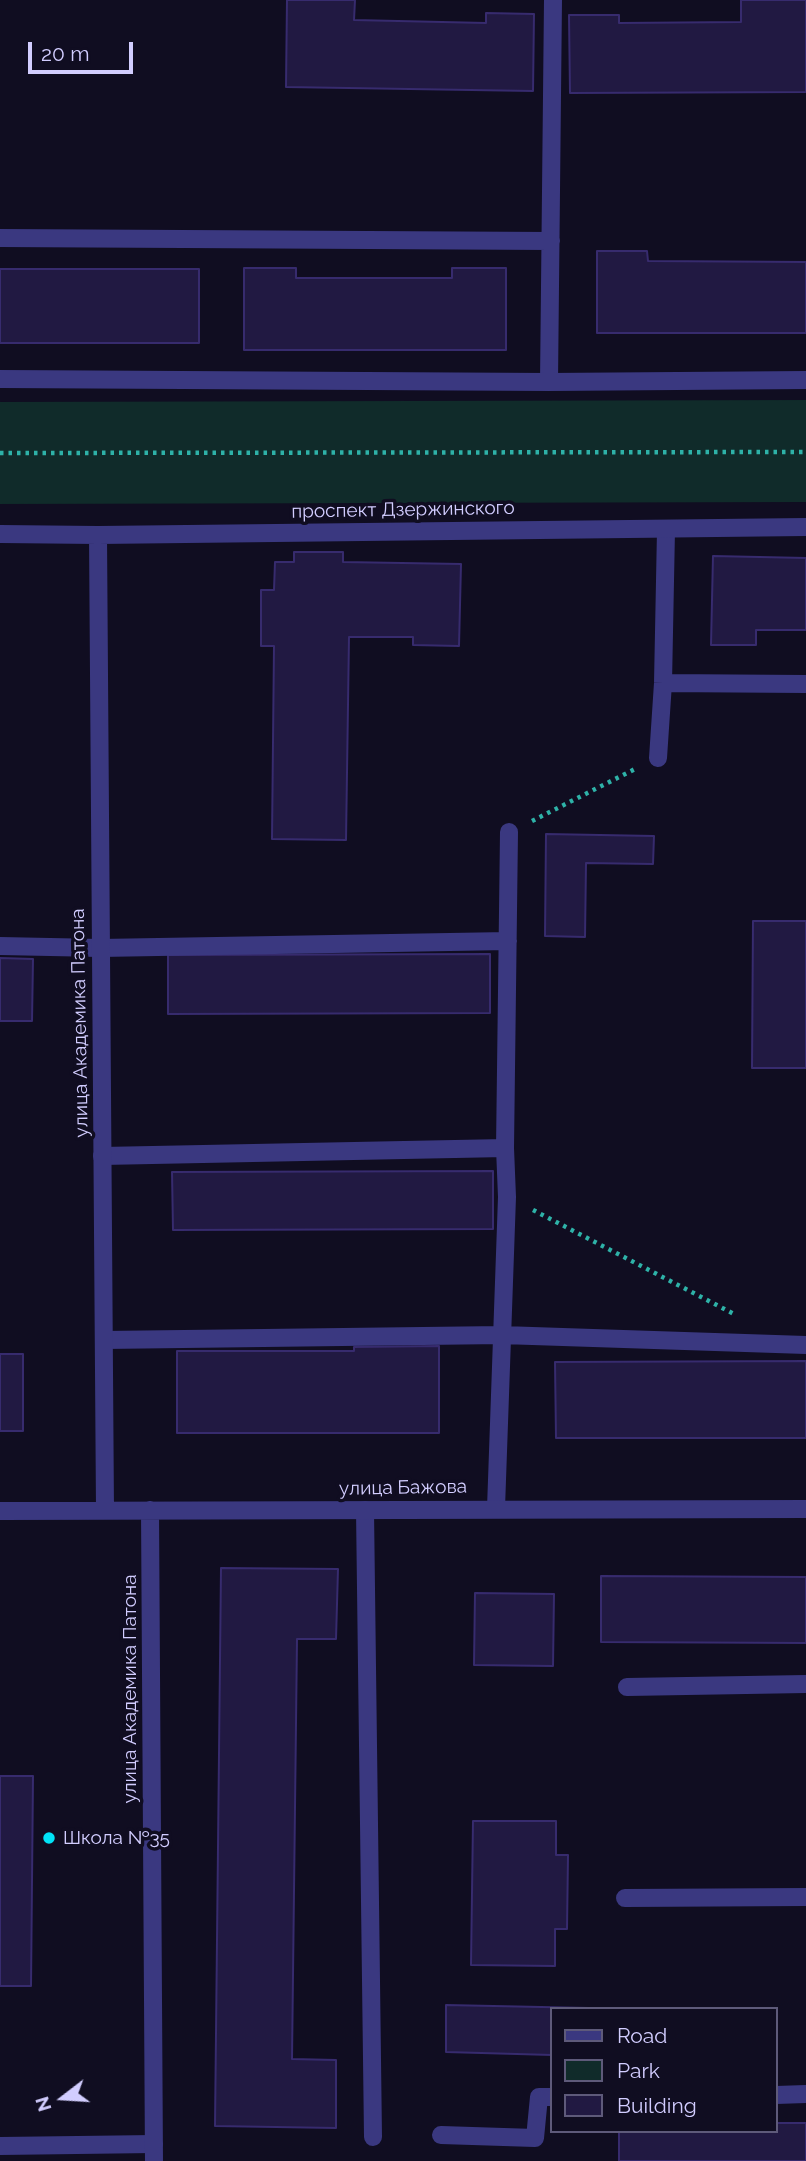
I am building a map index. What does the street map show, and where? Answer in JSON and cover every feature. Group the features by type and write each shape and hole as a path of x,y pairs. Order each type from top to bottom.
{"street":[{"path":"549,382 553,0"},
{"path":"0,238 551,241"},
{"path":"0,379 549,382 806,380"},
{"name":"проспект Дзержинского","path":"0,534 98,536 806,527"},
{"path":"658,758 663,682 666,530"},
{"name":"улица Академика Патона","path":"98,536 105,1510"},
{"path":"663,682 806,684"},
{"path":"496,1508 507,1197 505,1148 509,832"},
{"path":"0,946 100,948 508,941"},
{"path":"102,1156 505,1148"},
{"path":"104,1340 502,1335 806,1345"},
{"name":"улица Бажова","path":"0,1511 806,1509"},
{"name":"улица Академика Патона","path":"150,1510 154,2152"},
{"path":"365,1510 373,2137"},
{"path":"626,1687 806,1684"},
{"path":"625,1898 806,1897"},
{"path":"778,2095 806,2094"},
{"path":"441,2135 535,2138 539,2097 550,2097"},
{"path":"0,2146 154,2152"}],"path":[{"path":"0,453 806,452"},
{"path":"509,832 658,758"},
{"path":"507,1197 737,1315"}],"green space":[{"path":"806,400 806,502 0,504 0,402"}],"building":[{"path":"287,0 355,0 354,20 486,23 486,13 534,14 533,91 286,87"},
{"path":"741,0 806,0 806,92 570,93 569,15 619,15 619,23 741,22"},
{"path":"597,251 647,251 648,261 806,262 806,333 597,333"},
{"path":"244,268 296,268 296,278 452,278 452,268 506,268 506,350 244,350"},
{"path":"0,269 199,269 199,343 0,343"},
{"path":"294,552 343,552 343,562 461,564 459,646 413,645 413,637 349,637 346,840 272,839 274,646 261,646 261,590 274,590 275,562 294,562"},
{"path":"713,556 806,558 806,630 756,630 756,645 711,645"},
{"path":"546,834 654,836 653,864 586,863 585,937 545,936"},
{"path":"753,921 806,921 806,1068 752,1068"},
{"path":"490,954 490,1013 168,1014 168,955"},
{"path":"0,958 33,959 32,1021 0,1021"},
{"path":"493,1171 493,1229 173,1230 172,1172"},
{"path":"439,1346 439,1433 177,1433 177,1351 354,1351 354,1347"},
{"path":"0,1354 23,1354 23,1431 0,1431"},
{"path":"806,1361 806,1438 556,1438 555,1362"},
{"path":"221,1568 338,1569 336,1639 297,1639 292,2059 336,2060 336,2128 215,2126"},
{"path":"601,1576 806,1577 806,1643 601,1642"},
{"path":"475,1593 554,1594 553,1666 474,1665"},
{"path":"0,1776 33,1776 31,1986 0,1986"},
{"path":"473,1821 556,1821 556,1855 568,1855 567,1929 555,1929 555,1966 471,1965"},
{"path":"446,2005 550,2007 550,2055 446,2052"},
{"path":"778,2123 806,2123 806,2161 619,2161 619,2133 778,2133"}],"place":[{"name":"Школа №35","path":"49,1838"}]}
